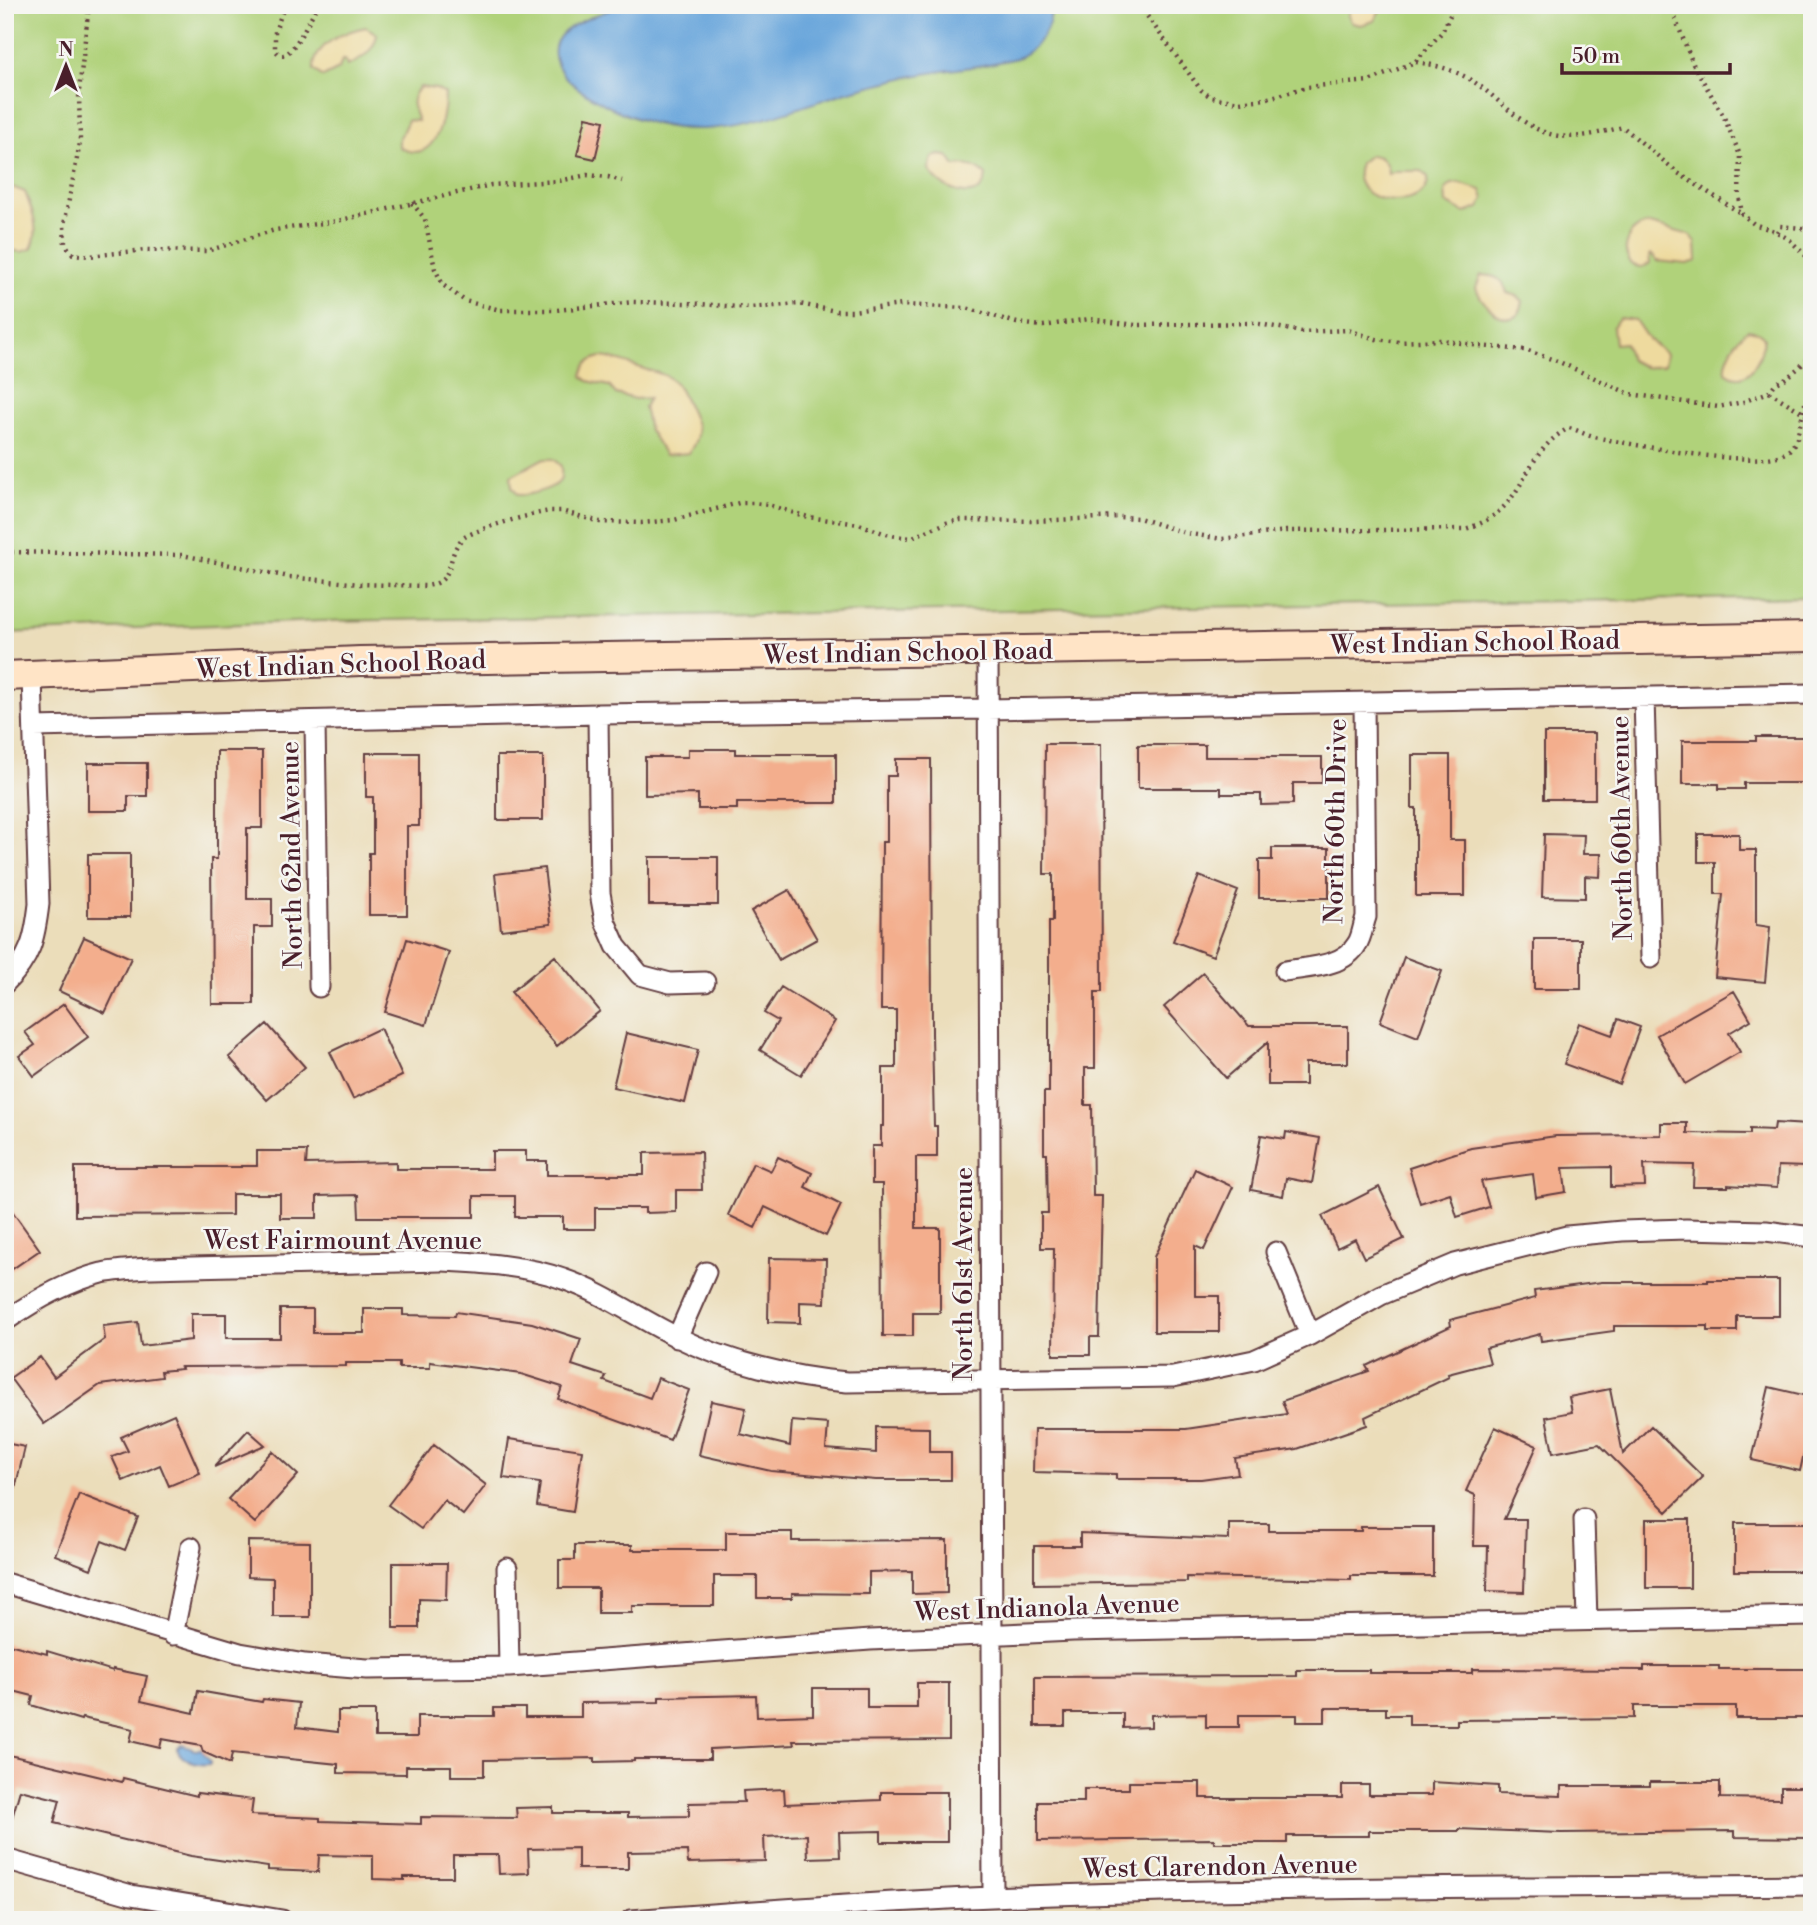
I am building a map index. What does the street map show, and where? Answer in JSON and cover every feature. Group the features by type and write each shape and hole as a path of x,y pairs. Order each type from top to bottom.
{"main road":[{"name":"West Indian School Road","path":"18,676 360,661 1812,637"}],"street":[{"name":"North 61st Avenue","path":"988,650 993,1897"},
{"path":"5,984 20,969 34,940 39,904 34,727 18,676"},
{"path":"34,727 597,714 1812,694"},
{"name":"North 60th Avenue","path":"1644,697 1651,958"},
{"name":"North 60th Drive","path":"1285,971 1325,964 1344,957 1357,944 1366,917 1364,702"},
{"path":"597,714 600,893 605,921 616,946 640,975 670,983 705,982"},
{"name":"North 62nd Avenue","path":"315,722 319,987"},
{"name":"West Fairmount Avenue","path":"5,1321 32,1302 67,1284 104,1273 151,1268 442,1261 482,1264 560,1278 598,1293 677,1338 810,1379 847,1382 1173,1377 1254,1360 1310,1335 1381,1296 1454,1264 1567,1236 1686,1229 1766,1231 1812,1237"},
{"path":"1276,1252 1310,1335"},
{"path":"677,1338 706,1272"},
{"path":"1584,1519 1587,1620"},
{"path":"173,1635 191,1547"},
{"path":"507,1568 509,1667"},
{"name":"West Indianola Avenue","path":"5,1583 240,1653 305,1664 367,1670 509,1667 870,1640 990,1634 1812,1616"},
{"path":"5,1859 131,1895 282,1920"},
{"name":"West Clarendon Avenue","path":"631,1920 993,1897 1488,1887 1812,1885"}],"path":[{"path":"89,5 79,82 80,143 64,225 65,244 73,254 89,256 145,250 207,251 275,230 314,225 467,189 508,183 559,181 587,175 622,181"},
{"path":"285,5 274,41 275,50 281,55 293,48 318,5"},
{"path":"1139,5 1201,90 1221,100 1250,101 1307,87 1357,84 1415,62 1448,23 1455,5"},
{"path":"1670,5 1693,64 1727,122 1740,155 1738,196 1742,214"},
{"path":"1415,62 1437,66 1464,76 1523,121 1546,133 1571,137 1623,127 1678,173 1754,224 1790,240 1812,262"},
{"path":"412,203 425,219 435,269 443,285 465,301 499,310 556,310 633,302 750,308 799,304 836,311 902,305 966,308 1017,323 1043,326 1089,319 1135,325 1254,323 1302,332 1348,330 1376,339 1399,342 1441,340 1525,350 1643,397 1676,399 1718,407 1743,402 1769,392 1775,384 1812,356"},
{"path":"1777,232 1780,226 1812,229"},
{"path":"5,552 170,554 289,577 360,584 425,586 435,585 448,572 463,538 477,531 550,511 561,511 600,522 641,523 674,520 738,503 753,503 808,517 859,524 910,538 960,520 1035,521 1118,517 1139,518 1185,533 1222,539 1286,531 1446,531 1479,525 1503,509 1520,487 1543,446 1569,428 1594,437 1727,458 1766,459 1785,453 1797,438 1812,374"},
{"path":"1769,392 1812,418"}],"green space":[{"path":"5,5 1812,5 1812,597 321,621 5,633"}],"sand":[{"path":"461,5 518,5 508,13 494,14 489,9 487,13 465,15"},
{"path":"1350,5 1383,5 1374,21 1361,25 1352,23 1348,16"},
{"path":"366,27 377,34 370,50 362,57 347,66 345,60 342,60 339,69 323,77 314,70 315,61 324,46 340,36"},
{"path":"420,87 436,89 445,94 443,116 440,128 429,146 421,151 411,152 399,147 399,139 408,120 418,121 413,100"},
{"path":"1370,155 1384,161 1388,174 1396,171 1422,171 1428,177 1425,189 1416,196 1403,200 1375,197 1364,189 1358,178 1360,163"},
{"path":"948,156 955,166 971,166 982,172 986,175 983,185 977,191 969,193 950,189 941,183 929,169 932,157"},
{"path":"1458,183 1481,190 1484,199 1479,208 1465,213 1446,203 1445,190"},
{"path":"12,187 25,192 34,220 34,242 31,249 21,252 5,249 5,232 9,220 5,215 5,188"},
{"path":"1650,224 1690,235 1696,243 1697,261 1687,264 1657,261 1651,254 1650,263 1645,266 1631,264 1626,250 1628,238 1636,229"},
{"path":"1481,275 1498,279 1504,284 1507,293 1523,301 1520,312 1515,317 1500,316 1486,304 1476,288"},
{"path":"1619,318 1635,320 1648,339 1666,354 1664,365 1646,368 1630,360 1625,343 1615,344 1613,327"},
{"path":"1748,330 1758,332 1764,337 1761,353 1747,374 1734,376 1726,372 1727,361 1735,343"},
{"path":"601,357 661,374 673,381 683,395 696,426 696,440 689,453 665,455 649,430 644,407 649,398 635,399 616,394 609,386 588,381 582,376 588,363"},
{"path":"542,459 553,459 561,466 560,481 539,492 518,495 512,487 511,476"}],"water":[{"path":"621,5 1051,5 1051,14 1043,36 1033,48 1020,57 873,85 754,121 696,129 666,126 635,118 602,103 571,83 558,66 554,53 563,33 585,20"},
{"path":"182,1745 195,1750 201,1749 210,1764 186,1760 177,1749"}],"building":[{"path":"586,117 604,121 595,159 577,155"},
{"path":"1544,733 1595,733 1595,799 1544,799"},
{"path":"1756,737 1812,737 1812,783 1744,783 1744,789 1719,789 1719,784 1682,784 1682,741 1756,741"},
{"path":"1045,744 1101,744 1102,992 1095,992 1095,1068 1085,1068 1085,1105 1092,1105 1093,1196 1102,1196 1099,1337 1090,1337 1090,1355 1053,1355 1054,1248 1041,1248 1041,1213 1048,1213 1044,1092 1049,1092 1049,921 1053,921 1053,874 1044,874"},
{"path":"1138,745 1205,745 1205,757 1322,757 1322,783 1293,783 1293,804 1261,805 1261,794 1221,794 1221,788 1138,788"},
{"path":"688,749 736,749 736,754 836,754 836,803 737,803 737,809 698,809 698,794 645,795 645,757 688,757"},
{"path":"217,751 262,751 262,828 247,828 247,899 272,899 272,927 254,927 254,1004 212,1004 211,859 217,859"},
{"path":"366,753 419,753 419,826 407,826 407,915 369,915 369,853 373,853 373,797 366,797"},
{"path":"1412,755 1450,755 1450,840 1465,840 1465,896 1416,896 1416,808 1412,808"},
{"path":"497,756 543,756 543,820 497,820"},
{"path":"896,759 931,759 932,1034 937,1157 916,1157 916,1228 940,1228 940,1313 913,1313 913,1336 883,1336 882,1184 872,1184 872,1146 881,1146 883,1126 883,1068 896,1068 896,1010 881,1010 882,842 887,842 887,776 896,776"},
{"path":"88,763 147,763 147,796 128,796 128,811 88,811"},
{"path":"1544,834 1584,835 1583,854 1601,854 1600,877 1585,876 1585,898 1542,897"},
{"path":"1698,834 1739,834 1739,850 1756,850 1756,925 1770,927 1765,982 1715,977 1723,894 1715,894 1715,862 1698,862"},
{"path":"1272,848 1329,848 1329,898 1259,898 1259,860 1272,860"},
{"path":"88,854 130,854 130,917 88,917"},
{"path":"649,857 718,857 718,905 649,905"},
{"path":"544,868 551,924 501,930 495,874"},
{"path":"1199,876 1238,891 1213,956 1173,941"},
{"path":"789,890 817,939 779,960 751,911"},
{"path":"84,937 131,958 105,1013 59,991"},
{"path":"407,939 449,952 426,1025 385,1012"},
{"path":"1534,939 1581,939 1581,989 1534,989"},
{"path":"555,956 600,1011 557,1046 511,992"},
{"path":"1404,957 1442,971 1418,1037 1380,1022"},
{"path":"1203,973 1249,1026 1348,1026 1348,1063 1305,1063 1305,1085 1268,1085 1268,1042 1226,1078 1164,1007"},
{"path":"781,987 835,1021 801,1075 760,1050 778,1021 764,1013"},
{"path":"1734,991 1751,1020 1729,1033 1740,1052 1685,1084 1657,1035"},
{"path":"64,1004 88,1037 34,1076 19,1056 35,1045 25,1032"},
{"path":"1618,1019 1640,1027 1619,1084 1564,1064 1579,1023 1612,1035"},
{"path":"267,1024 305,1067 267,1100 229,1057"},
{"path":"380,1028 402,1076 353,1099 330,1052"},
{"path":"626,1033 698,1050 685,1103 613,1087"},
{"path":"1661,1123 1687,1123 1687,1133 1750,1134 1750,1129 1774,1130 1775,1123 1808,1125 1806,1167 1778,1166 1777,1188 1728,1185 1693,1187 1694,1165 1644,1164 1645,1186 1611,1187 1611,1167 1563,1168 1566,1192 1536,1197 1533,1174 1481,1181 1489,1207 1457,1217 1450,1193 1420,1203 1409,1168 1471,1148 1556,1136 1661,1135"},
{"path":"1286,1132 1320,1138 1312,1183 1286,1178 1283,1196 1251,1190 1261,1135 1285,1139"},
{"path":"257,1151 307,1151 306,1164 396,1162 396,1169 492,1169 492,1151 526,1151 526,1161 547,1161 547,1175 644,1175 644,1153 701,1152 702,1190 676,1190 676,1212 645,1213 645,1208 595,1208 595,1229 563,1229 563,1217 515,1217 515,1196 474,1196 474,1217 359,1217 358,1195 317,1196 317,1218 280,1218 280,1194 232,1194 232,1215 75,1216 75,1167 257,1166"},
{"path":"778,1157 812,1173 805,1187 841,1205 826,1236 765,1207 755,1228 728,1215 753,1163 771,1171"},
{"path":"1195,1169 1233,1187 1204,1250 1195,1246 1195,1296 1219,1296 1219,1332 1154,1332 1154,1257"},
{"path":"1379,1187 1404,1239 1364,1258 1355,1239 1337,1248 1322,1216"},
{"path":"5,1201 40,1250 5,1274"},
{"path":"769,1258 826,1259 825,1303 800,1302 800,1323 768,1322"},
{"path":"1779,1280 1779,1316 1737,1316 1737,1331 1708,1331 1708,1326 1614,1326 1614,1331 1541,1341 1540,1334 1486,1348 1490,1363 1448,1374 1449,1377 1365,1417 1367,1425 1297,1449 1235,1458 1238,1474 1201,1479 1116,1479 1116,1474 1033,1472 1034,1429 1186,1429 1287,1414 1282,1401 1369,1371 1366,1366 1451,1326 1450,1320 1535,1298 1534,1291 1602,1282"},
{"path":"280,1309 313,1309 313,1333 364,1333 364,1309 403,1309 403,1315 455,1316 456,1312 532,1323 581,1339 572,1365 606,1376 604,1381 650,1398 658,1378 689,1390 670,1440 558,1399 562,1387 521,1374 430,1362 430,1368 399,1368 399,1363 181,1367 182,1369 161,1371 162,1377 100,1385 44,1424 10,1378 40,1357 54,1377 105,1339 103,1326 138,1322 141,1346 191,1340 191,1314 226,1314 226,1338 280,1338"},
{"path":"1769,1387 1812,1397 1812,1417 1800,1471 1752,1460"},
{"path":"1610,1389 1623,1454 1651,1426 1703,1477 1667,1512 1599,1444 1553,1453 1546,1417 1572,1412 1569,1397"},
{"path":"711,1401 746,1408 740,1434 790,1446 792,1421 828,1424 826,1449 876,1453 876,1427 929,1428 929,1452 951,1452 951,1480 876,1480 771,1471 699,1455"},
{"path":"174,1414 200,1473 169,1486 160,1465 123,1481 112,1457 128,1451 121,1437"},
{"path":"1495,1427 1537,1446 1504,1519 1526,1519 1524,1592 1487,1591 1488,1546 1474,1546 1475,1495 1466,1491"},
{"path":"248,1430 265,1445 214,1467"},
{"path":"509,1439 582,1450 573,1512 537,1506 540,1483 503,1478"},
{"path":"5,1443 25,1447 12,1502 5,1501"},
{"path":"434,1445 486,1485 463,1515 444,1500 421,1529 388,1505"},
{"path":"272,1451 298,1475 255,1523 228,1499"},
{"path":"79,1494 138,1517 125,1550 102,1541 91,1569 55,1555"},
{"path":"1646,1519 1690,1519 1690,1588 1646,1588"},
{"path":"1735,1523 1807,1523 1807,1571 1735,1571"},
{"path":"1229,1524 1269,1524 1269,1531 1361,1531 1361,1527 1433,1527 1433,1576 1351,1576 1351,1580 1187,1577 1187,1582 1034,1584 1034,1546 1080,1546 1080,1533 1229,1539"},
{"path":"726,1532 792,1532 792,1541 947,1540 947,1593 912,1594 912,1571 869,1572 869,1594 792,1593 792,1598 757,1598 757,1576 714,1576 714,1606 632,1606 632,1613 598,1613 598,1588 559,1588 559,1560 575,1560 575,1545 632,1545 632,1550 726,1550"},
{"path":"248,1541 310,1542 310,1617 273,1617 273,1578 248,1577"},
{"path":"393,1563 447,1563 446,1600 419,1599 419,1628 393,1628"},
{"path":"5,1643 47,1654 47,1651 113,1671 147,1676 141,1701 194,1713 198,1691 262,1702 263,1699 299,1703 297,1727 338,1732 338,1711 375,1711 375,1737 417,1737 417,1716 494,1716 494,1708 525,1708 525,1717 581,1717 581,1703 659,1702 659,1697 756,1695 757,1717 813,1715 813,1688 867,1688 867,1708 917,1708 917,1683 949,1683 949,1740 793,1741 794,1745 710,1749 710,1759 595,1762 595,1758 484,1760 484,1776 451,1776 451,1766 406,1766 406,1774 338,1773 338,1764 232,1753 230,1764 203,1752 201,1746 162,1739 160,1748 130,1741 133,1729 82,1718 81,1720 31,1705 33,1696 5,1689"},
{"path":"1644,1666 1807,1669 1807,1718 1736,1718 1736,1706 1634,1706 1634,1718 1457,1720 1457,1725 1409,1725 1409,1715 1386,1715 1386,1708 1325,1708 1325,1722 1297,1722 1297,1715 1239,1715 1239,1727 1206,1727 1206,1714 1151,1715 1151,1727 1123,1728 1123,1713 1065,1713 1065,1726 1035,1726 1035,1677 1297,1676 1297,1670 1472,1673 1472,1669 1644,1670"},
{"path":"5,1754 122,1782 123,1778 197,1796 197,1793 253,1800 251,1815 320,1818 320,1821 421,1824 421,1817 517,1818 516,1808 553,1807 553,1813 628,1813 628,1817 689,1816 689,1803 744,1802 743,1791 784,1789 785,1804 881,1800 881,1792 947,1792 947,1842 881,1842 881,1831 839,1832 840,1857 808,1858 807,1835 764,1837 765,1861 688,1863 687,1851 628,1852 628,1869 578,1869 578,1848 528,1849 529,1873 499,1874 498,1855 453,1855 453,1877 404,1877 404,1880 373,1879 373,1856 319,1855 318,1872 268,1870 268,1867 191,1856 54,1823 60,1800 20,1790 10,1825 5,1825"},
{"path":"1129,1782 1200,1782 1200,1798 1342,1798 1342,1785 1369,1785 1369,1795 1432,1795 1432,1782 1498,1786 1498,1794 1561,1796 1561,1786 1650,1786 1650,1782 1720,1782 1720,1798 1781,1799 1781,1787 1808,1787 1807,1838 1734,1837 1734,1831 1561,1833 1459,1829 1369,1831 1369,1836 1287,1836 1287,1843 1214,1843 1214,1839 1038,1841 1038,1802 1084,1802 1084,1789 1129,1789"}]}
